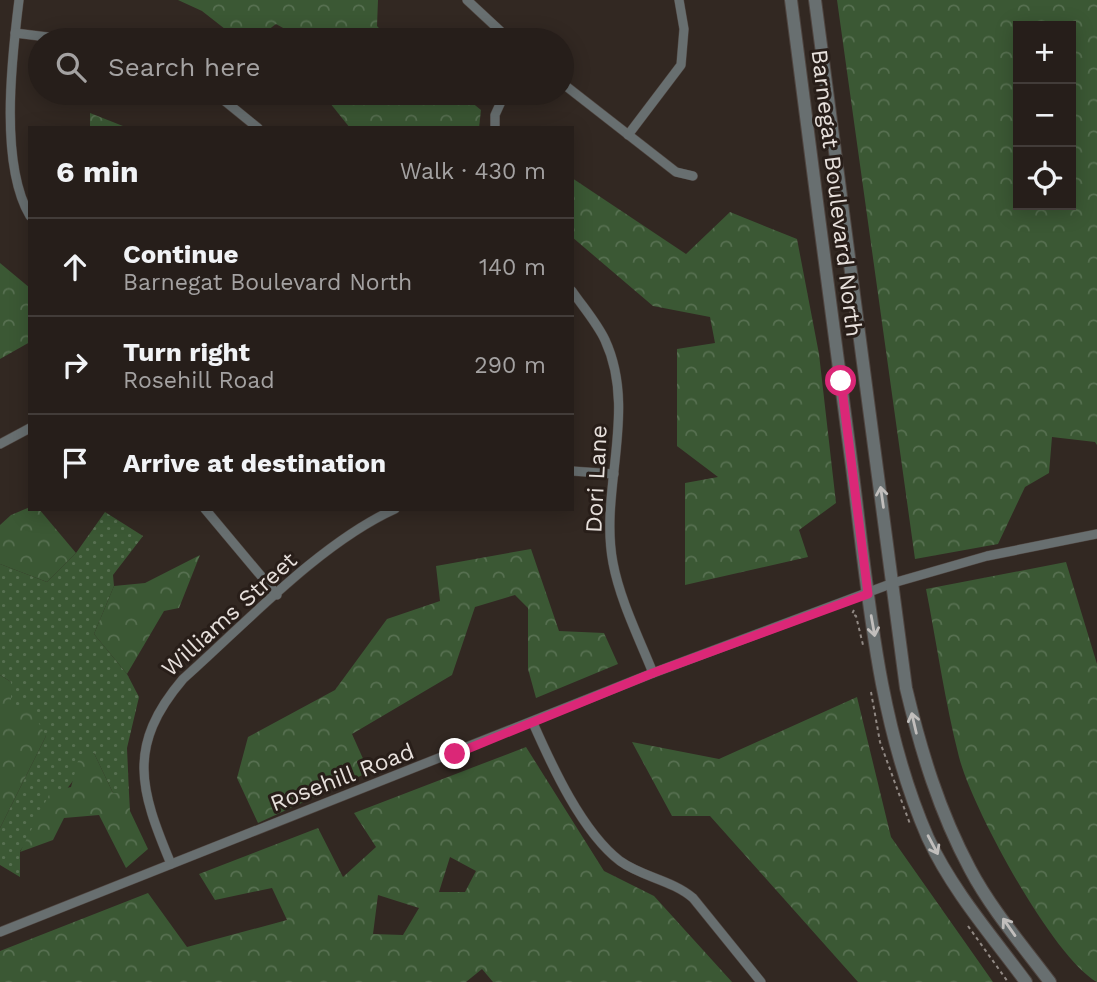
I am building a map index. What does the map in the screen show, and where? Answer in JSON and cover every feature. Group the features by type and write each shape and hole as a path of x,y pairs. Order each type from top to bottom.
{"street":[{"path":"19,0 2,138 3,162 7,181 28,213"},
{"path":"467,0 497,28"},
{"path":"628,135 681,65 684,29 678,0"},
{"name":"Barnegat Boulevard North","path":"791,0 868,594 889,721 906,782 929,840 963,897 1026,982"},
{"name":"Barnegat Boulevard North","path":"815,0 906,688 919,743 938,800 970,870 1050,982"},
{"path":"15,33 28,35"},
{"path":"574,92 676,172 693,176"},
{"path":"230,105 256,126"},
{"path":"495,126 495,115 500,105"},
{"name":"Dori Lane","path":"574,294 606,340 614,373 620,407 614,474 612,563 653,673"},
{"path":"0,444 28,429"},
{"path":"574,471 614,474"},
{"path":"207,511 277,595"},
{"name":"Williams Street","path":"171,864 147,806 143,768 149,737 161,704 183,679 350,532 391,511"},
{"name":"Rosehill Road","path":"0,932 533,723 653,673 893,583 987,556 1097,534"},
{"path":"533,723 562,789 610,852 629,867 684,890 761,982"}],"path":[{"path":"854,610 852,614 856,616 858,627"}],"green space":[{"path":"178,0 378,0 379,28 283,28 276,24 271,28 224,28 202,11"},
{"path":"837,0 1097,0 1097,445 1095,442 1052,437 1049,473 1025,487 998,544 915,559"},
{"path":"332,105 475,105 481,110 479,126 348,126"},
{"path":"90,113 123,126 90,126"},
{"path":"574,179 686,254 730,212 797,239 819,354 836,503 799,530 808,557 685,585 685,483 718,477 677,446 677,349 715,343 710,317 653,306 574,239"},
{"path":"0,263 28,286 28,343 0,359"},
{"path":"28,508 28,511 41,511 76,553 47,582 0,564 0,525 11,515"},
{"path":"105,512 143,536 113,575 114,586 94,634 127,674 139,697 127,748 129,793 113,793 94,753 20,851 20,877 0,865 0,828 46,736 11,708 11,682 0,675 0,564 47,582 76,553"},
{"path":"531,549 559,631 604,633 618,664 536,698 528,669 528,608 515,595 475,607 452,675 352,734 369,772 258,823 237,778 248,737 335,690 387,619 440,601 436,566"},
{"path":"200,555 179,608 164,611 127,674 94,634 114,586 145,583"},
{"path":"1066,562 1097,664 1097,982 1079,968 1037,914 980,810 959,757 926,589"},
{"path":"0,675 11,682 11,708 28,704 46,736 0,828"},
{"path":"857,697 891,837 993,982 858,982 710,816 672,816 632,742 719,759"},
{"path":"526,747 604,871 654,896 732,982 493,982 482,969 466,982 0,982 0,951 148,893 187,947 287,920 272,888 215,900 199,874 318,828 343,877 376,847 354,813","holes":["450,857 476,871 465,892 439,892","378,895 419,908 403,935 373,934"]},
{"path":"94,753 113,793 129,793 130,811 148,849 126,868 99,815 64,818 53,840 20,852 51,791 71,787 78,761"}],"route":[{"path":"455,754 653,673 868,594 841,381"}]}
